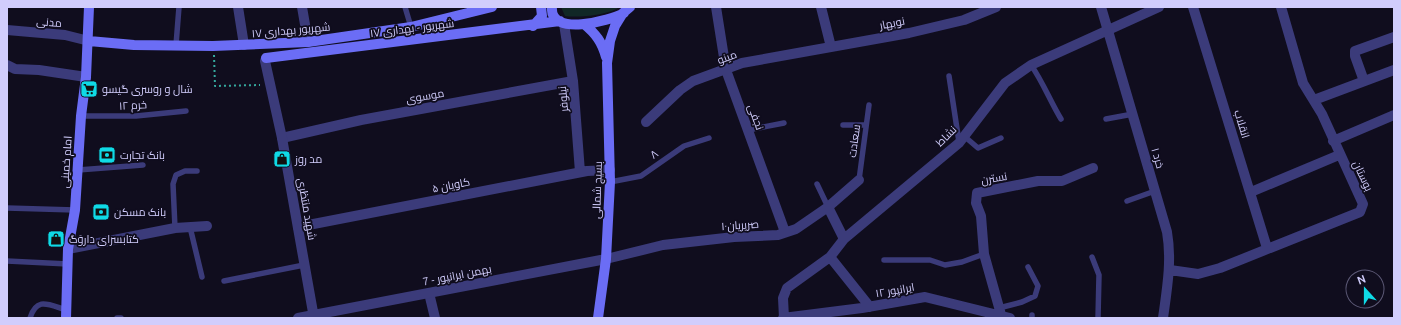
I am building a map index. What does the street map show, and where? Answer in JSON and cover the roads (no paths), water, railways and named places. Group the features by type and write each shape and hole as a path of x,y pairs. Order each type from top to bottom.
{"main road":[{"name":"امام خمینی","path":"66,314 69,264 68,249 75,210 81,116 89,40 89,7"},
{"name":"۱۷ شهریور بهداری","path":"89,40 134,45 176,44 213,46 308,42 411,27 492,7"},
{"path":"533,26 542,16 542,7"},
{"path":"552,7 552,11 562,23"},
{"name":"۱۷ شهریور - بهداری","path":"266,58 533,26 562,23 584,24 627,10"},
{"name":"بسیج شمالی","path":"598,318 606,259 610,182 607,63 610,41 615,26 627,10"},
{"name":"بسیج شمالی","path":"584,24 596,34 603,45 607,63"}],"street":[{"path":"238,7 244,45"},
{"path":"302,7 308,42"},
{"name":"نجفی","path":"716,7 726,70 785,232"},
{"path":"821,7 831,47"},
{"name":"نوبهار","path":"831,47 909,33 964,20 996,7"},
{"name":"خرد ۱","path":"1101,7 1167,232 1170,250 1170,270 1163,318"},
{"name":"نشاط","path":"784,318 783,298 787,288 830,257 844,239 962,139 1005,83 1031,65 1109,31 1158,7"},
{"name":"انقلاب","path":"1193,7 1267,248"},
{"name":"بوستان","path":"1170,270 1198,274 1220,268 1360,212 1363,204 1314,100 1303,83 1282,7"},
{"name":"نیلوفر","path":"562,23 573,81 580,172"},
{"name":"مدنی","path":"7,30 65,35 89,40"},
{"path":"1364,81 1354,53 1355,51 1394,36"},
{"name":"مینو","path":"646,122 680,90 693,81 742,64 831,47"},
{"name":"شهید منتظری","path":"266,58 265,61 282,138 313,317"},
{"path":"7,65 15,69 38,70 86,77"},
{"path":"1314,100 1394,70"},
{"name":"موسوی","path":"282,138 361,120 573,81"},
{"path":"1334,141 1394,115"},
{"path":"1251,192 1340,154"},
{"name":"نسترن","path":"1003,315 984,254 981,216 976,203 977,193 1038,181 1062,181 1093,168"},
{"name":"کاویان ۵","path":"298,227 580,172 610,170"},
{"name":"صریریان۱۰","path":"606,259 663,245 734,236 778,235 796,229 828,207 859,180"},
{"path":"828,207 844,239"},
{"path":"68,249 174,228 207,226"},
{"path":"830,257 870,307"},
{"name":"بهمن ایرانپور - 7","path":"298,318 313,317 606,259"},
{"path":"429,293 435,318"},
{"name":"ایرانپور ۱۲","path":"784,318 837,315 924,297 1003,315"}],"lane":[{"path":"176,44 179,7"},
{"path":"405,7 411,27"},
{"path":"1031,65 1040,78 1052,105 1061,119"},
{"path":"949,76 962,139 978,148 1001,138"},
{"name":"سعادت","path":"859,180 869,105"},
{"name":"خرم ۱۲","path":"81,116 136,116 186,111"},
{"path":"1106,119 1133,114"},
{"path":"748,130 784,123"},
{"path":"843,126 866,125"},
{"name":"۸","path":"610,182 641,176 684,146 709,138"},
{"path":"78,170 143,165"},
{"path":"174,228 173,184 176,175 185,172 197,171"},
{"path":"817,184 828,207"},
{"path":"1127,201 1155,191"},
{"path":"7,208 75,210"},
{"path":"190,227 202,277"},
{"path":"884,260 930,260 945,265 962,262 984,254"},
{"path":"1092,257 1099,275 1098,318"},
{"path":"7,261 69,264"},
{"path":"224,280 304,265"},
{"path":"1003,315 1022,302 1035,296 1038,286 1028,267"},
{"path":"30,318 33,308 37,304 42,304 66,314"}],"place":[{"name":"شال و روسری گیسو","path":"89,89"},
{"name":"بانک تجارت","path":"107,155"},
{"name":"مد روز","path":"282,159"},
{"name":"بانک مسکن","path":"101,212"},
{"name":"کتابسرای داروَگ","path":"56,239"}]}
